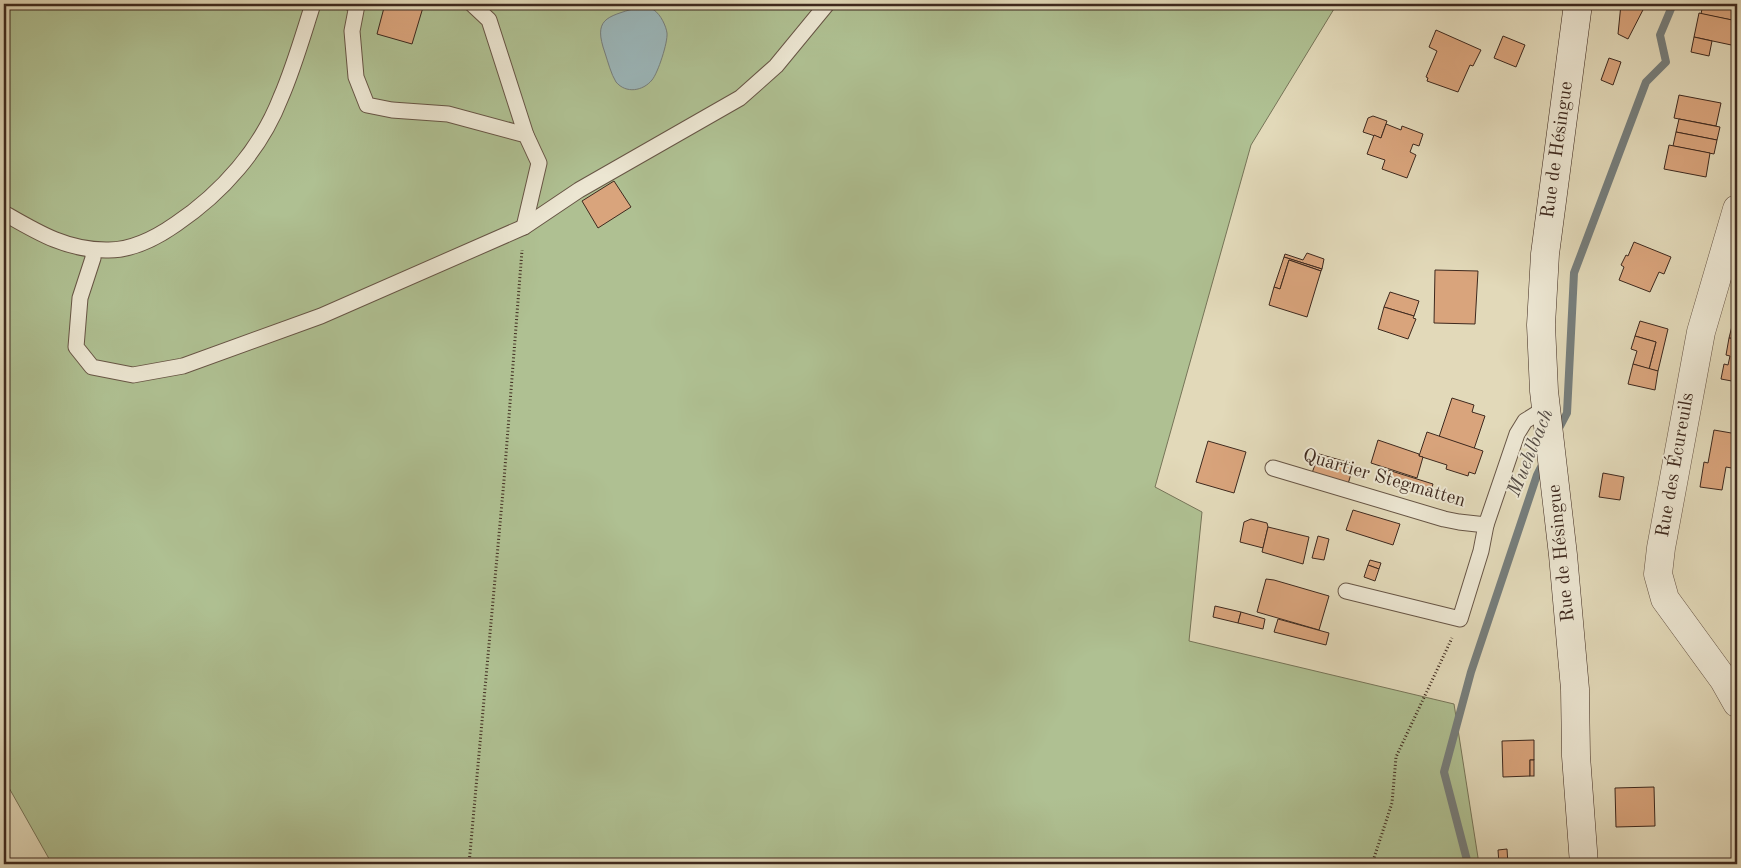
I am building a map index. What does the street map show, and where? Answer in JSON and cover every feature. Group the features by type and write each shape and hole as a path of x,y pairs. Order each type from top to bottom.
{"street":[{"name":"Rue de Hésingue","path":"1578,4 1542,284 1541,325 1544,391 1563,555 1575,689 1577,774 1584,864"},
{"name":"Rue des Écureuils","path":"1737,209 1701,332 1662,538 1658,574 1665,599 1718,672 1737,703"}],"lane":[{"path":"4,213 54,240 92,250 130,247 167,230 210,199 243,164 268,126 281,98 313,4"},
{"path":"352,4 356,5 352,31 356,77 367,106 392,110 448,114 526,135"},
{"path":"472,4 489,20 526,135 539,163 524,227"},
{"path":"92,250 93,258 80,298 76,347 92,367 134,375 183,366 321,316 524,227 579,190 740,98 776,66 827,4"},
{"name":"Quartier Stegmatten","path":"1460,619 1481,551 1486,525 1517,434 1525,422 1547,413"},
{"name":"Quartier Stegmatten","path":"1273,468 1444,519 1486,525"},
{"path":"1346,591 1460,619"}],"path":[{"path":"469,864 504,480 524,227"},
{"path":"1372,864 1392,803 1396,757 1460,619"}],"green space":[{"path":"4,4 1337,4 1251,145 1155,487 1202,512 1189,641 1454,704 1479,864 52,864 4,779"}],"water":[{"path":"636,8 650,8 657,12 664,24 667,37 660,64 652,80 644,87 629,90 620,86 614,79 605,53 601,33 602,26 610,17"}],"building":[{"path":"385,4 424,4 412,44 377,34"},
{"path":"1621,4 1646,4 1628,39 1618,34"},
{"path":"1703,4 1737,5 1737,21 1701,14"},
{"path":"1699,13 1737,21 1736,46 1694,37"},
{"path":"1436,30 1481,50 1473,66 1470,65 1458,92 1427,81 1428,78 1426,77 1437,51 1429,47"},
{"path":"1503,36 1525,45 1516,67 1494,58"},
{"path":"1694,37 1712,41 1709,56 1691,52"},
{"path":"1609,58 1621,62 1613,85 1601,80"},
{"path":"1679,95 1721,103 1716,126 1674,118"},
{"path":"1373,116 1387,121 1381,138 1363,132 1368,118"},
{"path":"1679,119 1720,127 1717,140 1676,132"},
{"path":"1386,124 1401,130 1402,126 1423,134 1419,146 1413,144 1410,152 1416,155 1407,178 1382,169 1385,160 1367,154 1374,135 1381,138"},
{"path":"1676,132 1717,140 1714,154 1673,146"},
{"path":"1669,145 1710,153 1706,177 1664,169"},
{"path":"614,181 631,207 598,228 582,201"},
{"path":"1634,242 1671,257 1664,274 1659,272 1650,292 1619,280 1624,267 1621,265 1626,255 1628,256"},
{"path":"1307,253 1324,259 1322,269 1284,257 1285,254 1303,260"},
{"path":"1284,257 1322,269 1321,271 1289,260 1280,289 1274,287"},
{"path":"1289,260 1321,271 1307,317 1269,305 1274,287 1280,289"},
{"path":"1435,270 1478,271 1475,324 1434,323"},
{"path":"1390,292 1419,301 1414,316 1384,307"},
{"path":"1384,307 1414,316 1413,318 1416,319 1408,339 1378,329"},
{"path":"1640,321 1668,329 1658,371 1649,369 1656,342 1635,336"},
{"path":"1732,326 1737,327 1737,339 1729,338"},
{"path":"1635,336 1656,342 1649,369 1633,364 1637,351 1631,349"},
{"path":"1729,338 1737,339 1737,382 1721,379 1724,364 1728,365 1730,356 1726,355"},
{"path":"1633,364 1658,371 1655,390 1628,384"},
{"path":"1452,398 1474,405 1472,412 1485,416 1474,449 1439,437"},
{"path":"1714,430 1737,434 1737,469 1726,467 1722,490 1700,487 1704,462 1708,463"},
{"path":"1427,432 1483,451 1475,474 1469,472 1468,476 1446,469 1447,465 1419,456"},
{"path":"1378,440 1423,457 1417,478 1371,463"},
{"path":"1208,441 1246,452 1234,493 1196,482"},
{"path":"1319,454 1354,464 1348,484 1312,473"},
{"path":"1385,469 1433,484 1430,494 1381,478"},
{"path":"1603,473 1624,477 1620,500 1599,497"},
{"path":"1353,510 1400,524 1393,545 1346,530"},
{"path":"1251,519 1267,523 1268,527 1263,548 1240,542 1244,522"},
{"path":"1268,527 1309,537 1303,564 1262,552"},
{"path":"1318,536 1329,539 1324,560 1312,558"},
{"path":"1370,560 1381,563 1379,569 1368,565"},
{"path":"1368,565 1379,569 1375,581 1364,577"},
{"path":"1266,579 1329,596 1319,630 1257,612"},
{"path":"1215,606 1241,612 1238,623 1213,617"},
{"path":"1241,612 1265,619 1263,629 1238,623"},
{"path":"1278,619 1329,633 1326,645 1274,632"},
{"path":"1534,740 1534,760 1530,760 1530,776 1503,777 1502,741"},
{"path":"1530,760 1534,760 1534,776 1530,776"},
{"path":"1654,787 1655,826 1616,827 1615,788"},
{"path":"1733,811 1737,811 1737,844 1735,844"},
{"path":"1507,849 1508,864 1499,864 1498,850"}],"waterway":[{"name":"Muehlbach","path":"1557,432 1567,413 1574,273 1646,82 1666,62 1660,35 1673,4"},
{"name":"Muehlbach","path":"1468,864 1444,772 1471,672 1537,475 1543,463"}]}
